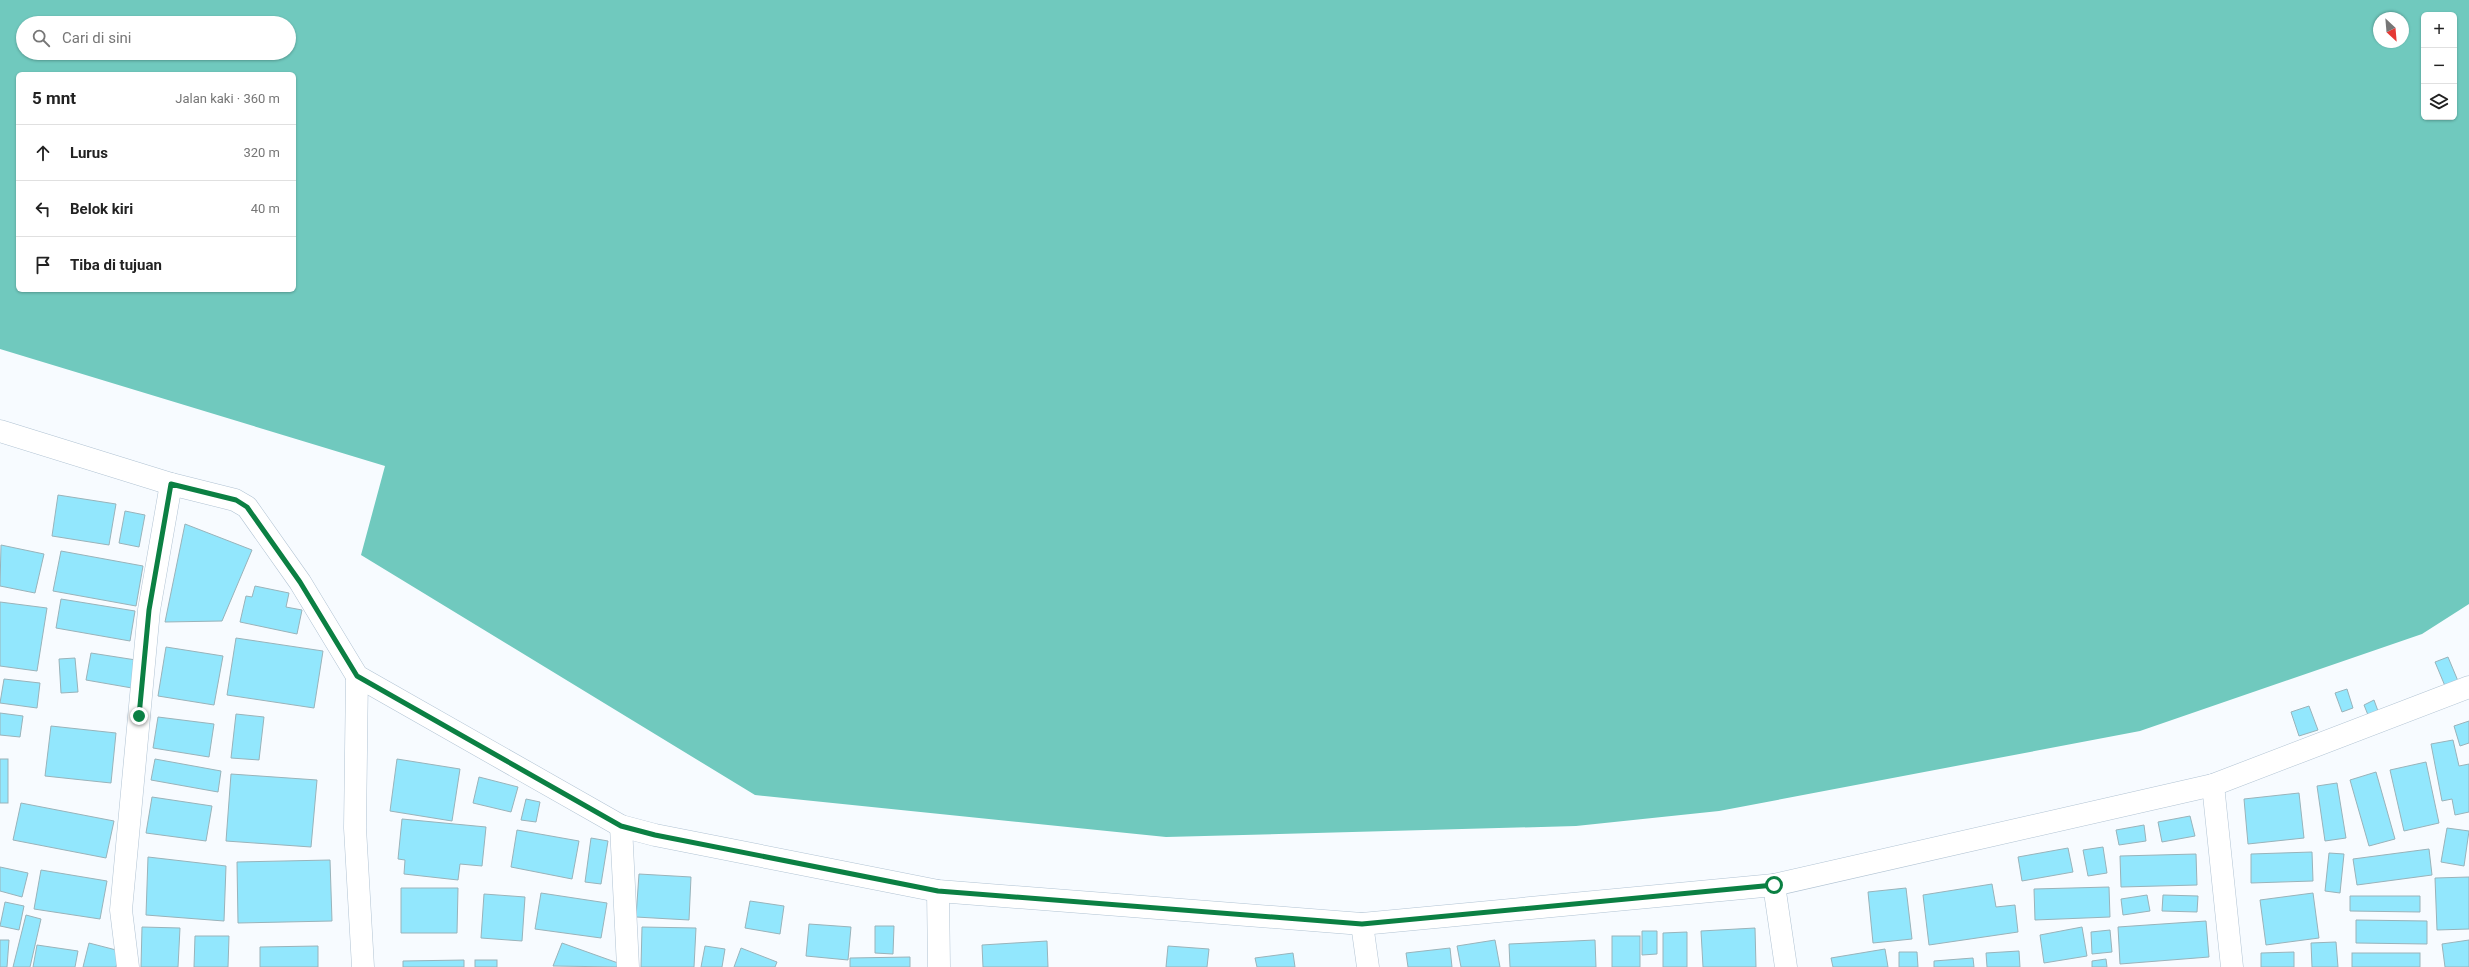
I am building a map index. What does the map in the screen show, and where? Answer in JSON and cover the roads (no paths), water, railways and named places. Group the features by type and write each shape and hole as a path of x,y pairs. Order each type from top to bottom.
{"street":[{"path":"0,431 171,484 236,500 247,507 300,582 357,676 621,826 655,835 938,891 1362,924 1774,885 2213,785 2469,686"},
{"path":"128,967 121,910 149,610 171,484"},
{"path":"357,676 355,828 363,967"},
{"path":"2213,785 2232,967"},
{"path":"621,826 628,967"},
{"path":"1774,885 1786,967"},
{"path":"938,891 939,967"},
{"path":"1362,924 1368,967"}]}
